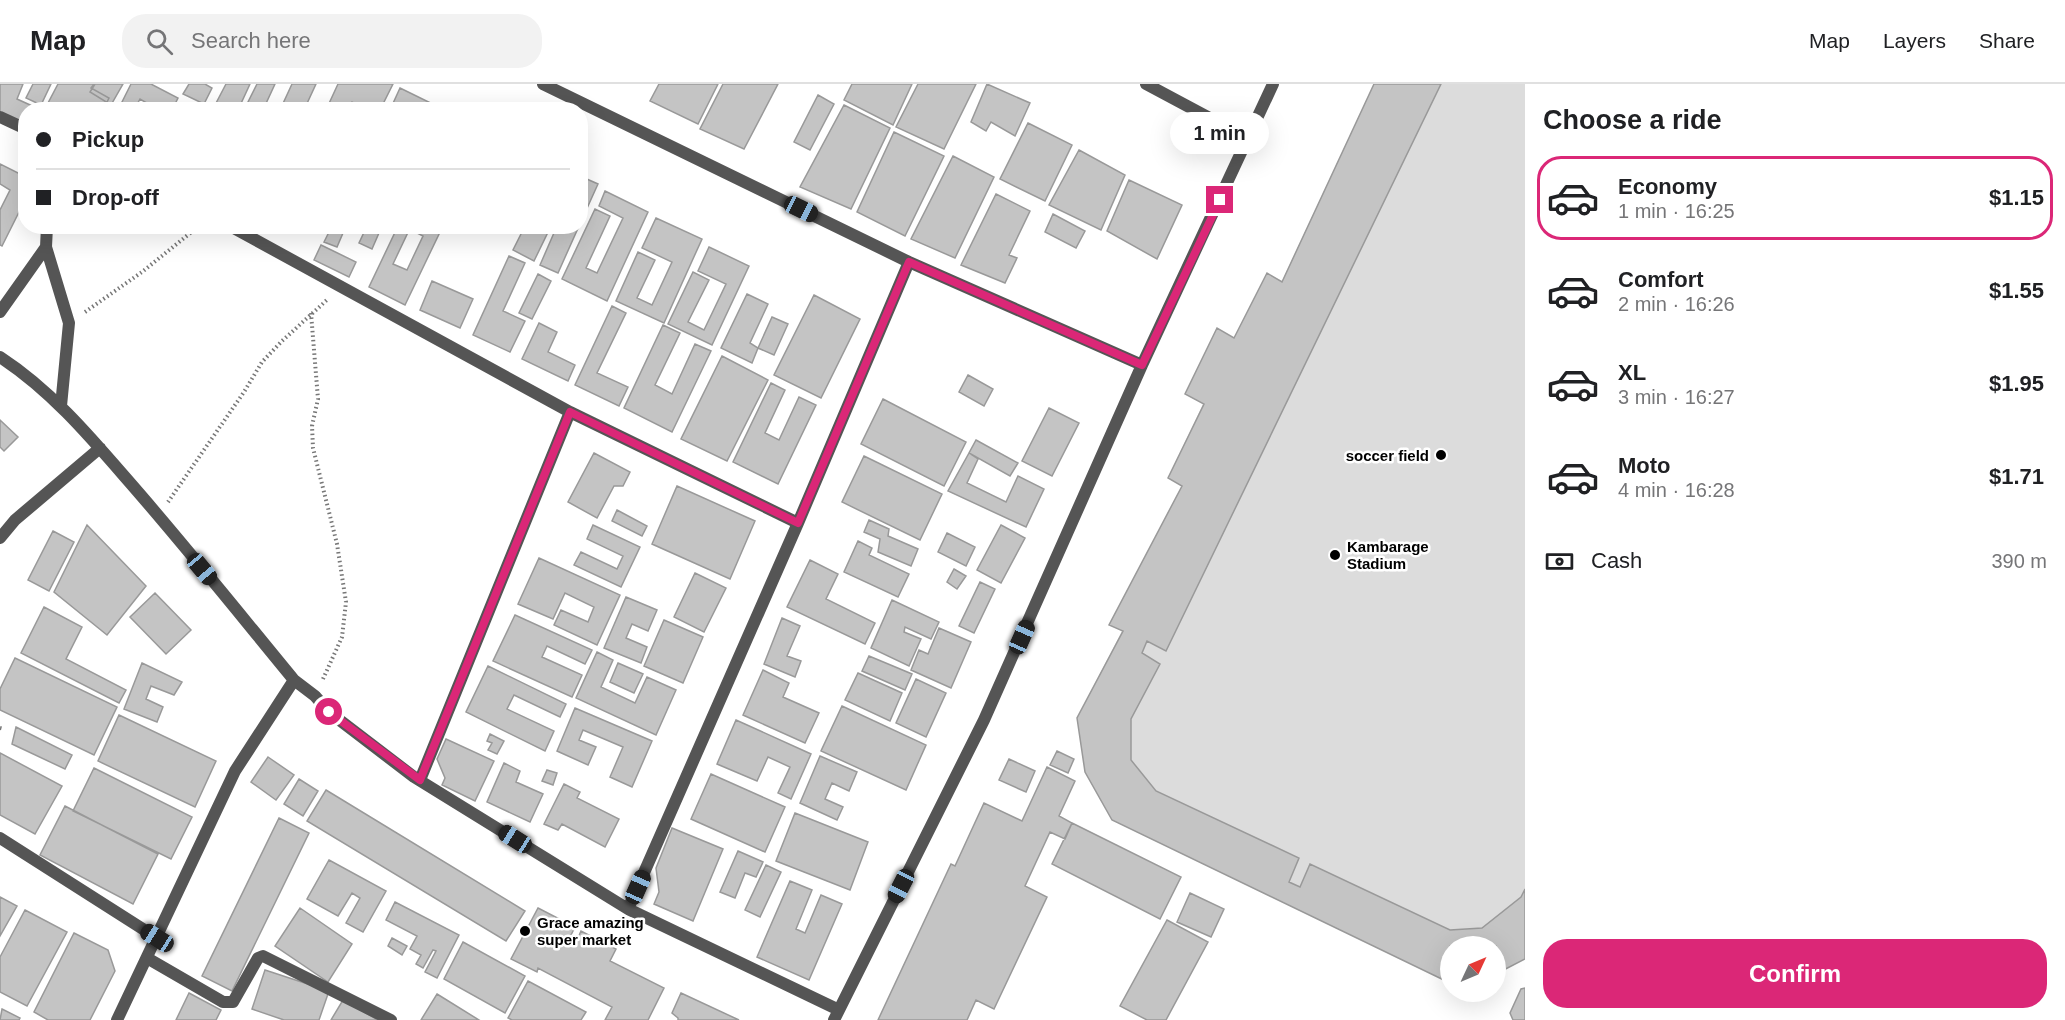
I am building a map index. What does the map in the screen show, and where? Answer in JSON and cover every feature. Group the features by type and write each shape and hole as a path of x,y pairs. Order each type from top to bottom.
{"street":[{"path":"543,84 580,102"},
{"path":"1146,84 1249,139"},
{"path":"0,357 61,406 100,448 294,680 315,696 329,712 420,780 628,909 836,1015 984,720 1142,365 1273,84"},
{"path":"588,106 909,262 1142,365"},
{"path":"0,117 18,125"},
{"path":"47,234 46,247 69,323 61,406"},
{"path":"245,234 570,412 798,523"},
{"path":"0,312 46,247"},
{"path":"628,909 798,523 909,262"},
{"path":"420,780 570,412"},
{"path":"0,538 15,520 100,448"},
{"path":"117,1020 235,771 294,680"},
{"path":"0,838 157,938"},
{"path":"147,958 223,1002 233,1002 258,958 263,956 391,1020"}],"path":[{"path":"69,323 142,272 189,234"},
{"path":"159,516 262,362 342,286"},
{"path":"311,313 318,399 312,426 313,448 337,544 346,602 342,637 315,696"}],"shaded area":[{"name":"Kambarage Stadium","path":"1374,84 1525,84 1525,959 1506,969 1506,936 1440,936 1440,978 1112,820 1085,772 1077,718 1122,631 1109,625 1182,486 1168,478 1203,404 1185,394 1217,328 1234,338 1267,273 1282,281"}],"building":[{"path":"0,84 23,84 17,99 24,102 18,102 18,122 0,114"},
{"path":"33,84 51,84 42,102 35,102 26,98"},
{"path":"58,84 94,84 91,88 109,98 107,102 49,102"},
{"path":"95,84 123,84 113,102 106,102 90,92"},
{"path":"131,84 151,84 178,98 176,102 145,102 140,99 138,102 122,102"},
{"path":"189,84 205,84 212,88 205,102 183,94"},
{"path":"226,84 250,84 242,102 217,102"},
{"path":"257,84 275,84 267,102 248,102"},
{"path":"292,84 316,84 308,102 284,102"},
{"path":"338,84 393,84 384,102 330,102"},
{"path":"659,84 718,84 698,124 650,101"},
{"path":"723,84 778,84 744,149 700,129"},
{"path":"852,84 912,84 893,125 844,100"},
{"path":"918,84 976,84 944,149 896,127"},
{"path":"987,84 1030,103 1015,136 991,122 986,131 971,122"},
{"path":"1374,84 1441,84 1166,651 1147,641 1142,653 1160,664 1131,719 1131,760 1156,791 1299,858 1289,882 1300,887 1310,864 1450,930 1482,928 1521,897 1525,889 1525,959 1506,969 1506,936 1440,936 1440,978 1112,820 1085,772 1077,718 1123,631 1109,625 1182,486 1168,478 1204,404 1185,394 1217,328 1234,338 1267,273 1282,282"},
{"path":"400,88 429,102 394,102"},
{"path":"818,95 834,104 810,150 794,142"},
{"path":"844,105 890,128 851,209 800,187"},
{"path":"1028,123 1072,145 1045,201 1000,179"},
{"path":"894,132 944,156 905,236 857,212"},
{"path":"1079,150 1125,175 1101,230 1049,205"},
{"path":"953,156 994,177 955,258 911,239"},
{"path":"0,164 18,173 18,214 2,246 0,245 0,210 10,190 0,184"},
{"path":"588,180 598,184 588,206"},
{"path":"1129,180 1182,205 1157,259 1107,231"},
{"path":"605,191 648,212 607,301 562,279 583,234 588,234 588,224 595,209 610,216 586,268 597,273 623,218 599,206"},
{"path":"996,194 1030,211 1009,255 1017,258 1005,283 961,265"},
{"path":"1053,214 1085,231 1076,248 1045,232"},
{"path":"656,218 702,239 664,323 616,301 638,252 655,260 637,298 652,305 672,262 642,248"},
{"path":"328,234 343,234 337,247 324,242"},
{"path":"363,234 379,234 372,249 359,243"},
{"path":"394,234 407,234 393,264 407,270 423,236 419,234 439,234 405,305 369,287"},
{"path":"521,234 547,234 534,261 513,250"},
{"path":"554,234 575,234 558,273 540,265"},
{"path":"321,245 356,262 349,277 314,260"},
{"path":"709,247 749,266 712,345 668,324 693,272 709,280 688,322 704,330 726,284 698,271"},
{"path":"509,256 525,263 503,311 525,321 510,352 473,335"},
{"path":"538,274 551,281 532,319 519,313"},
{"path":"432,281 473,299 460,328 420,310"},
{"path":"747,294 768,304 750,343 758,348 752,363 721,348"},
{"path":"814,295 860,319 821,398 774,375"},
{"path":"612,306 626,313 597,373 628,387 619,406 575,385"},
{"path":"772,317 788,324 774,355 758,348"},
{"path":"539,323 557,332 548,352 575,365 568,381 522,359"},
{"path":"663,325 680,333 655,385 672,394 695,344 711,351 672,432 624,408"},
{"path":"722,356 768,380 727,461 681,439"},
{"path":"968,375 993,389 984,406 959,392"},
{"path":"771,383 785,390 765,433 779,440 799,397 816,405 778,484 733,462"},
{"path":"883,399 966,442 944,486 861,444"},
{"path":"1049,408 1079,423 1052,476 1022,461"},
{"path":"0,420 18,437 4,451 0,447"},
{"path":"976,440 1018,463 1010,476 969,453"},
{"path":"594,453 630,472 623,486 614,486 597,518 568,502"},
{"path":"969,453 978,459 967,483 1006,502 1018,476 1044,489 1026,527 948,491"},
{"path":"864,456 942,494 920,540 842,502"},
{"path":"677,486 755,521 730,579 652,544"},
{"path":"617,510 647,526 642,536 612,521"},
{"path":"869,520 889,529 888,536 918,549 911,566 878,552 880,539 864,532"},
{"path":"87,525 146,586 107,635 54,592"},
{"path":"593,525 640,547 621,587 574,565 581,552 617,569 623,556 587,539"},
{"path":"1001,525 1025,538 1001,583 977,570"},
{"path":"53,531 74,542 49,591 28,580"},
{"path":"947,533 975,547 966,566 938,552"},
{"path":"858,541 872,548 869,555 909,574 898,597 844,572"},
{"path":"539,558 620,595 597,645 554,625 561,610 588,622 594,607 565,593 553,619 518,604"},
{"path":"810,560 838,574 826,599 875,623 865,644 787,607"},
{"path":"954,569 966,576 957,589 947,582"},
{"path":"695,573 726,588 704,632 674,617"},
{"path":"980,582 995,589 974,633 959,626"},
{"path":"155,593 191,630 166,654 130,617"},
{"path":"626,597 657,610 648,631 632,624 626,638 647,647 641,663 604,648"},
{"path":"892,600 939,622 931,639 905,627 904,632 921,639 909,666 871,648"},
{"path":"44,607 82,627 66,659 126,690 119,703 21,653"},
{"path":"515,615 592,650 585,664 547,646 542,657 582,675 572,697 493,661"},
{"path":"782,618 800,626 787,656 801,661 795,677 764,664"},
{"path":"664,620 703,637 683,683 644,666"},
{"path":"939,628 971,642 951,688 911,670 919,650 928,654"},
{"path":"597,652 613,660 601,687 635,703 647,677 676,690 656,735 576,698"},
{"path":"869,656 912,674 905,690 862,671"},
{"path":"15,658 117,707 94,755 0,710 0,689"},
{"path":"142,663 182,682 174,695 151,686 146,699 163,707 157,722 124,709"},
{"path":"618,663 643,674 634,693 610,682"},
{"path":"488,666 566,704 560,717 514,695 507,709 554,731 545,751 466,712"},
{"path":"763,670 789,683 783,697 819,713 805,743 743,715"},
{"path":"858,673 902,693 890,721 845,700"},
{"path":"916,679 946,693 926,737 896,723"},
{"path":"842,706 926,745 906,790 821,751"},
{"path":"575,708 652,741 632,787 610,777 623,747 583,730 579,740 596,747 588,765 557,751"},
{"path":"119,715 216,761 195,807 98,761"},
{"path":"736,720 811,754 791,799 778,793 790,767 768,757 757,781 717,764"},
{"path":"16,727 72,755 65,769 12,744"},
{"path":"490,734 504,741 497,754 488,750 492,743 487,741"},
{"path":"446,739 494,761 475,801 442,785 445,778 437,759"},
{"path":"1057,751 1074,759 1068,773 1050,765"},
{"path":"0,753 62,786 35,834 0,815"},
{"path":"820,756 857,772 849,791 832,783 825,799 843,807 837,820 800,803"},
{"path":"268,757 294,775 276,800 251,782"},
{"path":"1009,759 1035,771 1026,792 999,780"},
{"path":"504,763 520,771 516,782 543,794 530,822 487,802"},
{"path":"1047,767 1075,781 1059,816 1072,823 1065,839 1050,832 1025,886 1047,897 994,1009 976,1000 967,1020 878,1020 951,864 955,866 984,803 1022,821"},
{"path":"94,768 192,817 171,859 73,811"},
{"path":"547,770 557,773 553,785 542,781"},
{"path":"711,774 785,807 765,852 691,819"},
{"path":"299,779 318,791 303,816 284,804"},
{"path":"564,784 580,792 577,798 619,819 605,847 562,824 558,830 544,824"},
{"path":"326,790 525,911 506,941 307,821"},
{"path":"65,806 158,854 133,904 40,855"},
{"path":"795,813 868,842 850,890 776,861"},
{"path":"279,818 309,833 232,991 202,976"},
{"path":"1072,823 1181,877 1160,919 1052,864"},
{"path":"672,828 723,849 693,921 654,904 659,892 656,868"},
{"path":"738,851 763,862 756,877 745,873 735,898 720,892"},
{"path":"329,860 386,891 363,932 346,923 360,898 352,893 338,916 307,899"},
{"path":"766,865 781,872 760,917 745,910"},
{"path":"790,881 812,890 796,929 805,933 821,895 842,904 809,980 757,957"},
{"path":"1190,893 1224,909 1211,937 1177,922"},
{"path":"0,897 17,906 0,936"},
{"path":"395,902 459,935 437,978 425,972 436,951 433,950 423,968 416,964 421,955 410,949 417,936 386,920"},
{"path":"300,908 352,944 328,982 275,946"},
{"path":"538,908 575,927 570,937 577,940 581,931 616,949 610,961 664,988 648,1020 605,1020 612,1007 538,968 537,972 511,959"},
{"path":"25,910 67,932 27,1006 0,992 0,957"},
{"path":"1167,920 1208,942 1166,1020 1147,1020 1120,1006"},
{"path":"74,933 108,950 115,971 90,1020 48,1020 34,1012"},
{"path":"392,938 407,946 402,955 388,946"},
{"path":"463,942 525,976 505,1013 444,979"},
{"path":"265,970 329,991 319,1020 284,1020 252,1009"},
{"path":"528,981 586,1012 581,1020 512,1020 508,1018"},
{"path":"1525,988 1525,1020 1513,1020 1510,1013 1521,989"},
{"path":"189,993 221,1010 216,1020 176,1020"},
{"path":"681,993 739,1020 678,1020 672,1013"},
{"path":"437,994 479,1020 421,1020"},
{"path":"343,1000 378,1020 331,1020"},
{"path":"2,1009 20,1018 19,1020 0,1020"}],"place":[{"name":"soccer field","path":"1441,455"},
{"name":"Kambarage Stadium","path":"1335,555"},
{"name":"Grace amazing super market","path":"525,931"}],"route":[{"path":"329,712 420,780 570,412 798,523 909,262 1142,365 1220,200"}]}
